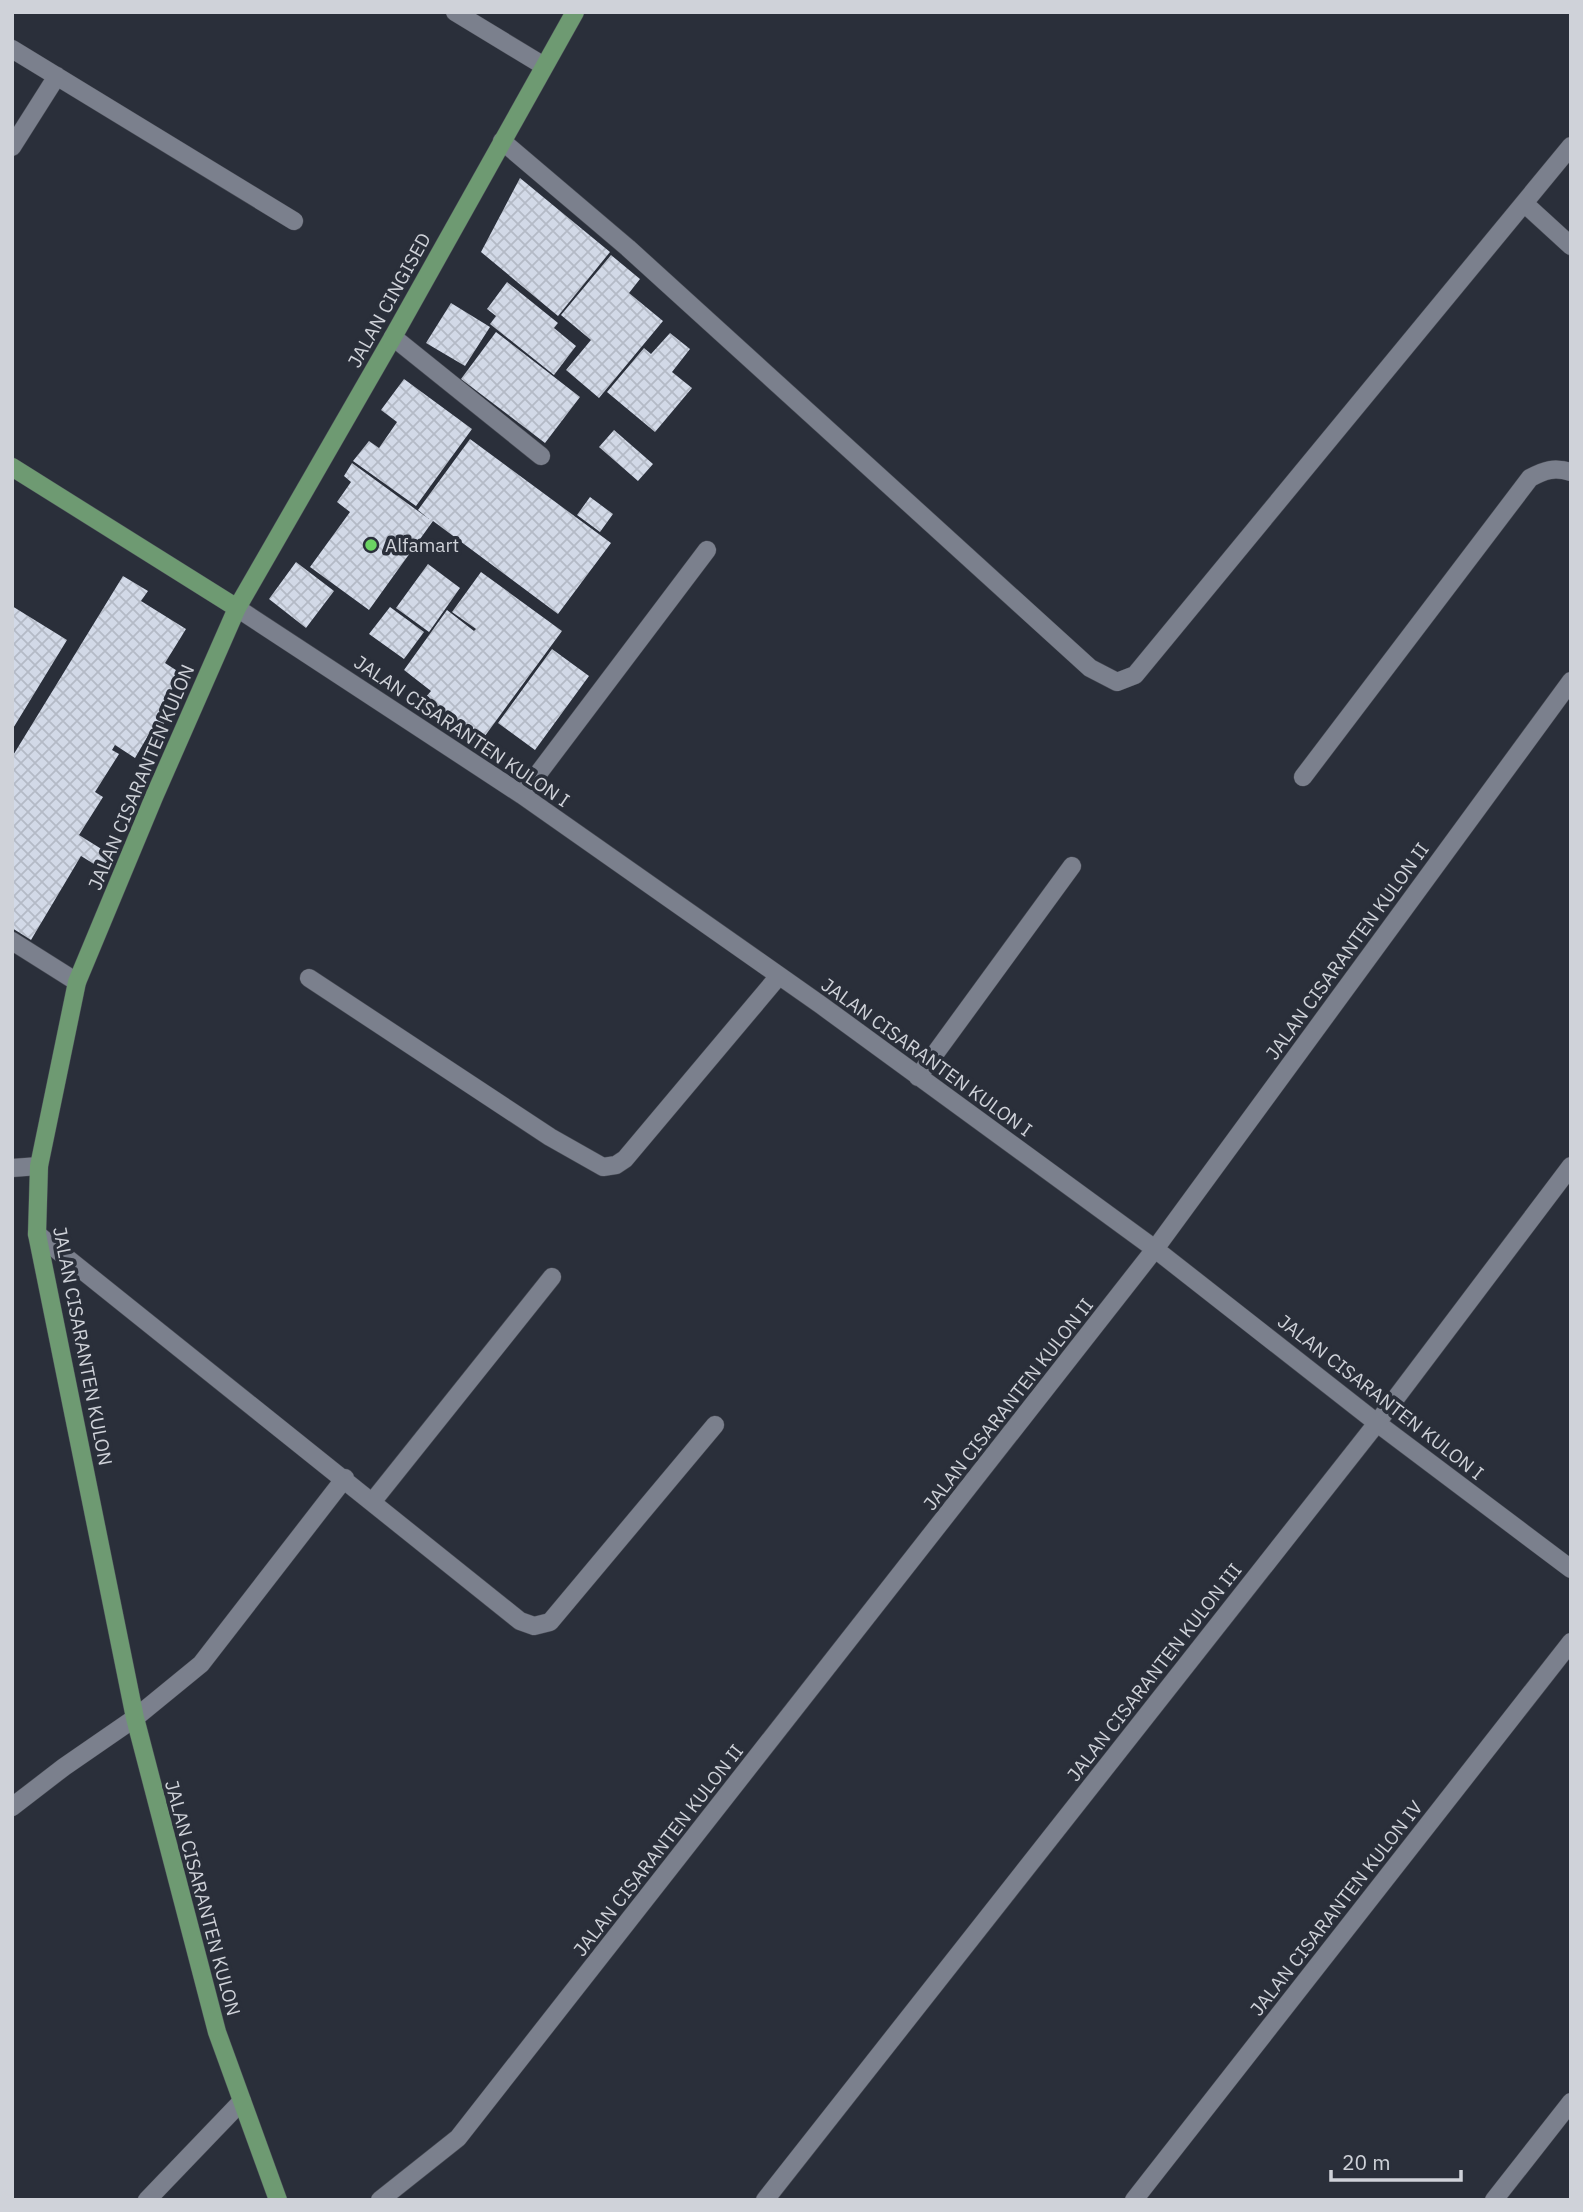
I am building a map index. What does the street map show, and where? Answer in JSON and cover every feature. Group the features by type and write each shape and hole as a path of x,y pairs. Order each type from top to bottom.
{"main road":[{"name":"JALAN CINGISED","path":"237,608 575,12"},
{"path":"12,467 237,608"},
{"name":"JALAN CISARANTEN KULON","path":"237,608 154,797 78,982 39,1166 37,1234 135,1718 216,2032 278,2200"}],"street":[{"path":"455,12 544,66"},
{"path":"12,49 294,221"},
{"path":"12,147 57,76"},
{"path":"502,141 628,248 1090,668 1117,682 1135,674 1571,146"},
{"path":"1525,204 1571,246"},
{"path":"393,337 541,456"},
{"path":"1303,777 1530,478 1546,469 1559,468 1571,472"},
{"path":"522,794 707,550"},
{"name":"JALAN CISARANTEN KULON I","path":"237,608 522,794 821,1005 1156,1249 1377,1423 1571,1569"},
{"name":"JALAN CISARANTEN KULON II","path":"380,2200 458,2138 1156,1249 1571,681"},
{"path":"918,1077 1072,866"},
{"path":"12,941 78,982"},
{"path":"309,978 550,1137 603,1167 616,1166 625,1159 778,977"},
{"path":"12,1168 39,1166"},
{"name":"JALAN CISARANTEN KULON III","path":"765,2200 1377,1423 1571,1166"},
{"path":"37,1234 520,1620 534,1626 550,1622 715,1425"},
{"path":"373,1501 552,1277"},
{"path":"12,1807 135,1718 201,1664 345,1478"},
{"name":"JALAN CISARANTEN KULON IV","path":"1133,2200 1571,1642"},
{"path":"146,2200 242,2101"},
{"path":"1494,2200 1571,2102"}],"building":[{"path":"520,178 610,252 558,316 481,252"},
{"path":"611,255 640,279 629,293 663,321 599,398 566,370 591,340 561,315"},
{"path":"507,282 558,323 554,328 576,346 554,375 490,324 496,316 487,309"},
{"path":"451,303 490,327 465,366 426,343"},
{"path":"496,332 580,397 545,443 461,379"},
{"path":"670,333 690,349 672,372 692,388 655,432 607,392 644,348 651,354"},
{"path":"404,379 472,429 416,506 353,461 369,441 379,448 397,422 381,410"},
{"path":"614,430 653,464 638,481 599,447"},
{"path":"470,439 611,543 558,614 433,521 369,610 310,567 350,512 337,502 351,482 344,476 352,463 429,519 418,510"},
{"path":"590,497 613,514 600,532 577,515"},
{"path":"296,562 334,591 306,628 269,599"},
{"path":"428,564 460,588 429,632 396,608"},
{"path":"481,572 562,631 482,740 425,698 431,691 404,670 447,610 474,631 476,629 452,612"},
{"path":"123,576 148,591 141,601 186,629 165,663 182,674 162,705 171,712 155,738 149,734 135,758 115,745 112,750 119,754 95,792 103,797 79,835 111,855 102,869 81,856 31,940 12,928 12,757"},
{"path":"12,606 67,640 12,730"},
{"path":"390,607 424,632 404,659 369,634"},
{"path":"552,649 589,676 535,750 498,723"}],"place":[{"name":"Alfamart","path":"371,545"}]}
